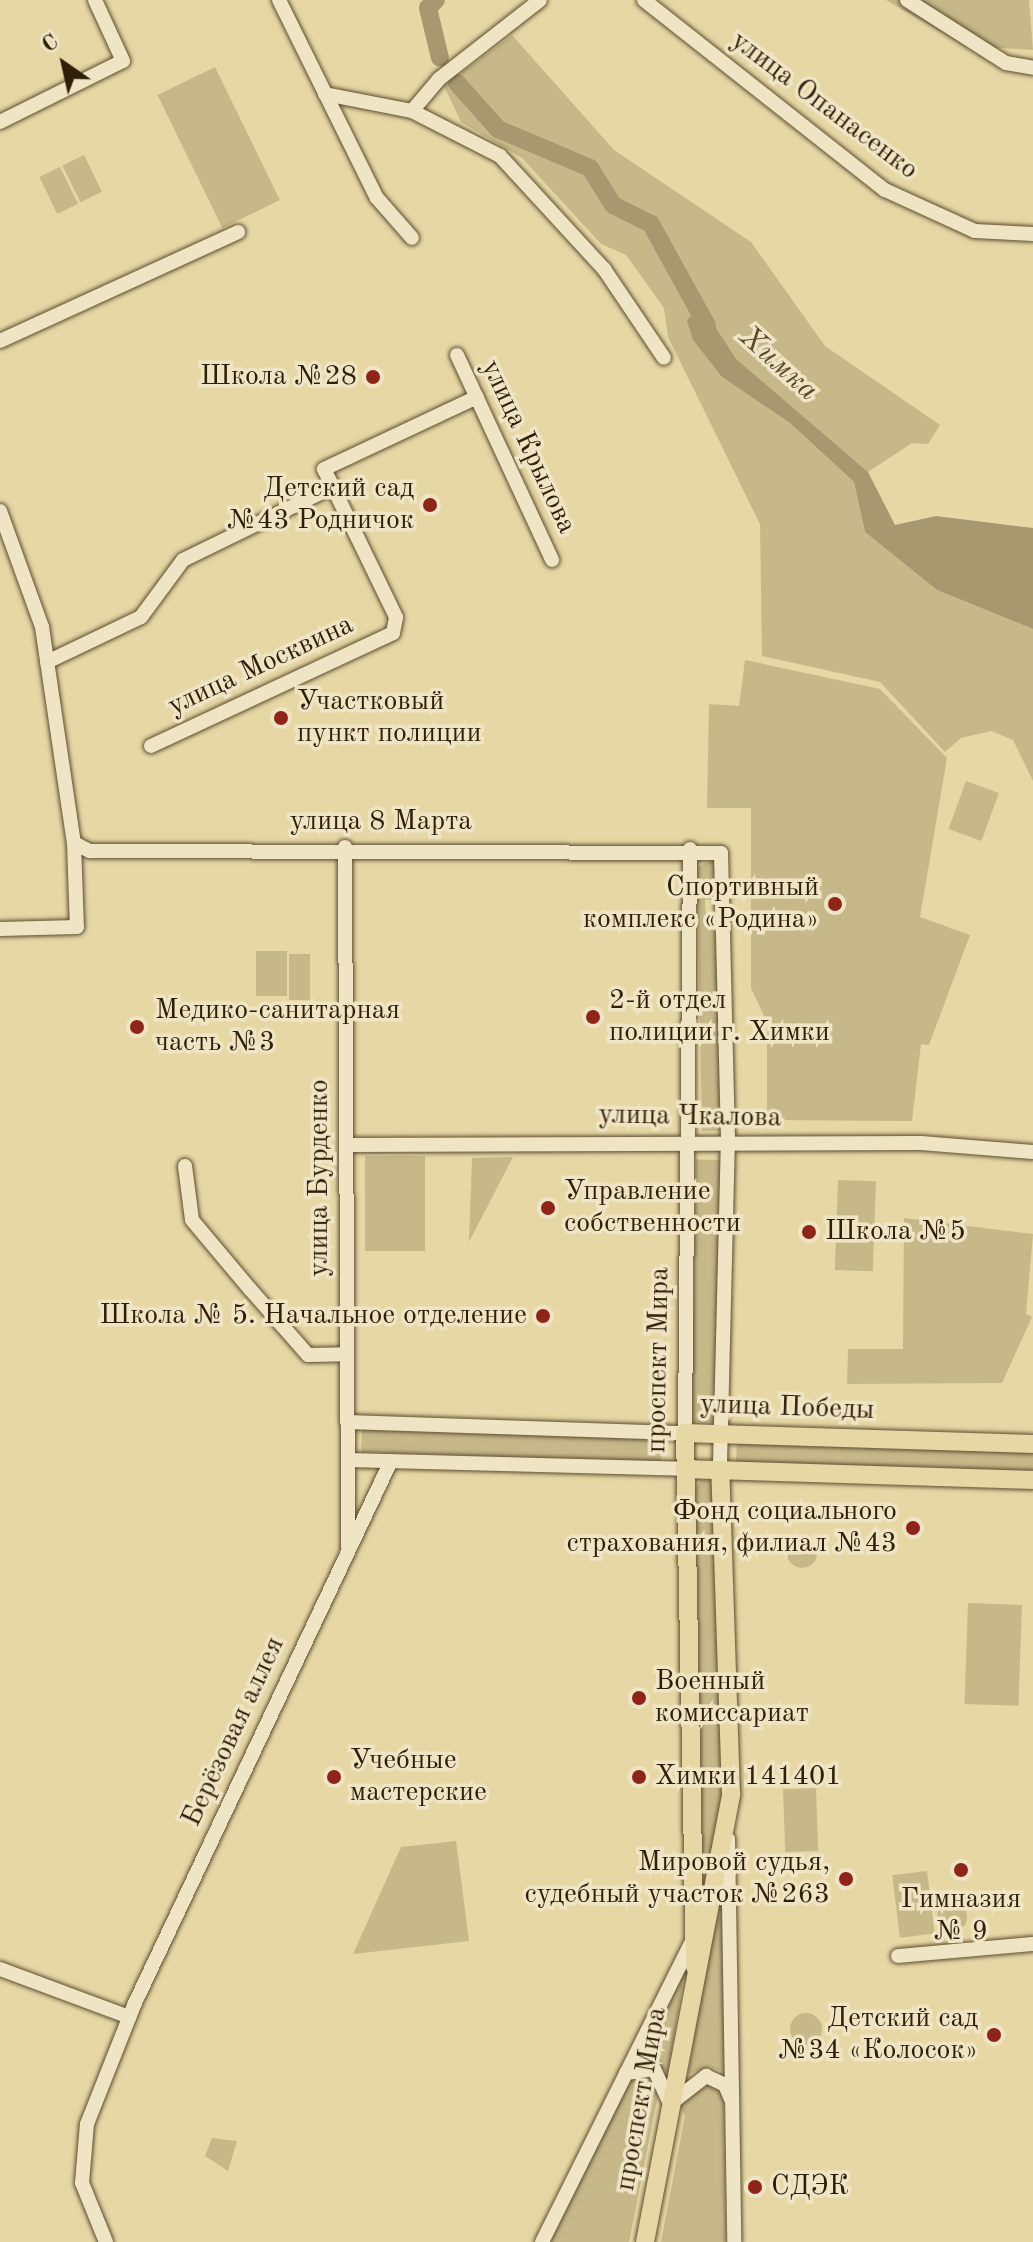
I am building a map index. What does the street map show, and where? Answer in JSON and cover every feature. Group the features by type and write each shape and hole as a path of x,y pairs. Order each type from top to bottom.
{"main road":[{"name":"улица Победы","path":"685,1433 1033,1444"},
{"name":"проспект Мира","path":"685,1433 695,1967"},
{"path":"684,1469 1033,1480"},
{"name":"проспект Мира","path":"645,2242 695,1967 727,1828 733,1768 720,1470"}],"street":[{"path":"0,122 123,61 95,0"},
{"path":"279,0 377,198 412,238"},
{"path":"412,111 439,79 540,0"},
{"name":"улица Опанасенко","path":"644,0 885,190 975,231 1033,234"},
{"path":"907,0 1006,63 1033,68"},
{"path":"325,94 412,111 478,143 523,177 604,269 664,358"},
{"path":"0,341 238,232"},
{"name":"улица Крылова","path":"457,355 552,560"},
{"path":"47,662 141,617 183,560 333,487 324,469 477,397"},
{"name":"улица Москвина","path":"151,746 393,633 396,617 333,487"},
{"path":"0,511 33,594 47,662 74,843 77,927 0,929"},
{"name":"улица 8 Марта","path":"74,843 90,851 345,847 690,849"},
{"name":"улица Бурденко","path":"345,847 348,1460"},
{"name":"проспект Мира","path":"685,1433 691,1144 690,849 713,849 725,861 728,1145 720,1470"},
{"name":"улица Чкалова","path":"346,1145 981,1144 1033,1152"},
{"path":"185,1166 192,1220 250,1289 308,1355 347,1354"},
{"name":"улица Победы","path":"347,1422 685,1433"},
{"path":"348,1460 684,1469"},
{"name":"Берёзовая аллея","path":"106,2242 86,2198 82,2147 129,2017 348,1550 348,1460"},
{"path":"348,1550 391,1461"},
{"path":"727,1828 734,2242"},
{"path":"542,2242 695,1935"},
{"path":"898,1956 1033,1944"},
{"path":"0,1969 129,2017"},
{"path":"626,2073 644,2066 660,2074 669,2112"},
{"path":"669,2112 684,2087 701,2076 725,2085 732,2107"}],"shaded area":[{"path":"886,0 1029,0 1033,50 965,46"},
{"path":"512,35 614,150 751,242 825,346 940,425 928,444 912,443 868,472 735,359 701,303 690,312 722,377 790,423 854,482 865,532 937,590 1033,629 1033,781 1013,740 991,731 961,738 945,752 880,682 762,656 760,524 668,337 664,308 626,255 601,244 522,158 461,122 444,86"},
{"path":"215,67 280,200 222,228 157,95"},
{"path":"84,155 102,192 80,202 62,166"},
{"path":"60,167 78,204 57,214 39,177"},
{"path":"700,303 736,359 868,472 895,525 936,516 1033,528 1033,629 937,590 865,532 854,482 790,423 722,377 693,340 687,321"},
{"name":"Спортивный комплекс «Родина»","path":"745,660 880,689 947,758 920,917 970,935 929,1045 921,1044 912,1121 767,1120 767,1022 751,988 751,808 707,808 709,704 739,706"},
{"path":"966,781 999,793 981,841 949,829"},
{"path":"713,860 720,866 721,899 705,900 706,919 717,919 721,1131 702,1131 697,867"},
{"path":"256,951 287,951 287,996 256,996"},
{"path":"289,954 310,954 310,1000 289,1000"},
{"path":"365,1156 425,1156 425,1251 365,1251"},
{"path":"513,1157 469,1242 472,1158"},
{"path":"696,1160 723,1160 718,1422 691,1421"},
{"path":"838,1180 876,1181 873,1271 835,1270"},
{"path":"904,1218 1033,1234 1026,1314 1032,1317 1002,1383 847,1384 848,1349 903,1349"},
{"path":"362,1429 662,1439 661,1462 361,1452"},
{"path":"737,1439 1033,1452 1033,1470 736,1464"},
{"path":"701,1480 713,1481 724,1798 709,1865 703,1861 692,1493"},
{"path":"802,1538 813,1542 817,1553 813,1564 802,1568 791,1564 787,1553 791,1542"},
{"path":"968,1603 1022,1605 1018,1706 964,1704"},
{"path":"816,1788 818,1851 785,1852 783,1789"},
{"path":"456,1841 469,1941 353,1954 401,1847"},
{"path":"927,1871 935,1934 900,1938 892,1875"},
{"path":"952,1902 962,1907 967,1917 962,1927 952,1932 942,1927 937,1917 942,1907"},
{"path":"722,1916 725,2072 709,2067 688,2074 713,1919"},
{"path":"685,1968 668,2073 656,2064 631,2066"},
{"path":"806,2013 817,2018 822,2029 817,2040 806,2045 795,2040 790,2029 795,2018"},
{"path":"651,2077 658,2095 629,2242 549,2242 629,2080"},
{"path":"711,2085 724,2095 726,2242 661,2242 685,2116 680,2106 689,2091"},
{"path":"212,2138 237,2141 228,2171 205,2156"}],"waterway":[{"name":"Химка","path":"436,0 428,8 440,58"},
{"name":"Химка","path":"457,83 498,129 590,168 613,205 651,224 707,326"}],"place":[{"name":"Школа №28","path":"373,377"},
{"name":"Детский сад №43 Родничок","path":"430,505"},
{"name":"Участковый пункт полиции","path":"281,718"},
{"name":"Спортивный комплекс «Родина»","path":"835,904"},
{"name":"2-й отдел полиции г. Химки","path":"593,1017"},
{"name":"Медико-санитарная часть №3","path":"137,1027"},
{"name":"Управление собственности","path":"548,1208"},
{"name":"Школа №5","path":"809,1232"},
{"name":"Школа № 5. Начальное отделение","path":"543,1316"},
{"name":"Фонд социального страхования, филиал №43","path":"913,1528"},
{"name":"Военный комиссариат","path":"639,1698"},
{"name":"Учебные мастерские","path":"334,1777"},
{"name":"Химки 141401","path":"639,1777"},
{"name":"Гимназия № 9","path":"961,1870"},
{"name":"Мировой судья, судебный участок №263","path":"846,1879"},
{"name":"Детский сад №34 «Колосок»","path":"994,2035"},
{"name":"СДЭК","path":"755,2187"}]}
